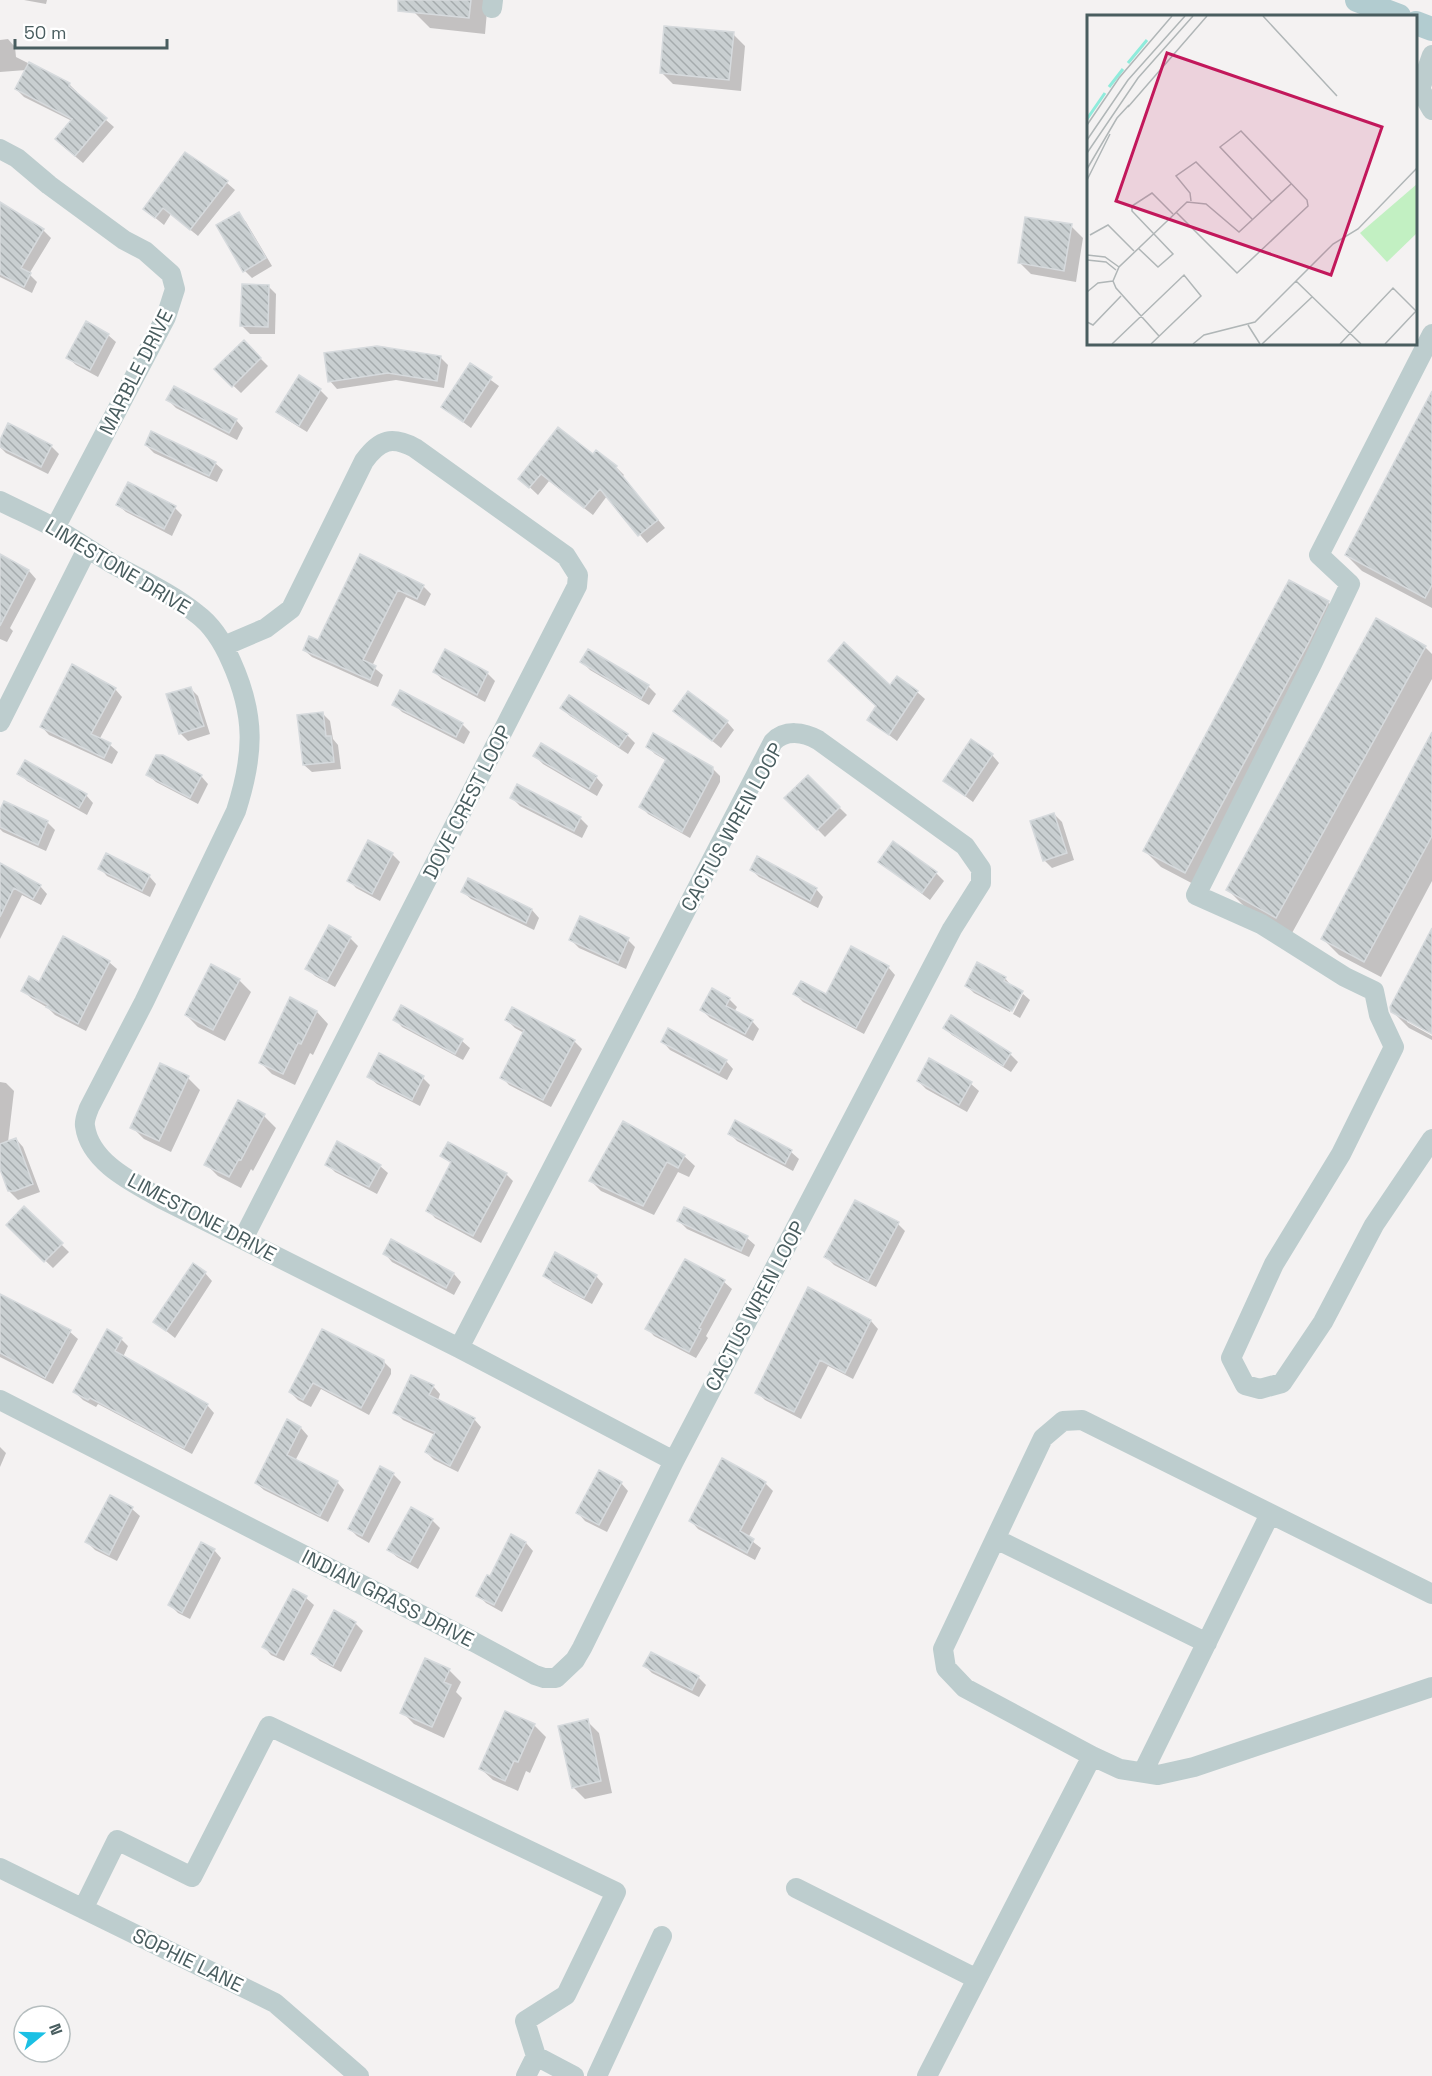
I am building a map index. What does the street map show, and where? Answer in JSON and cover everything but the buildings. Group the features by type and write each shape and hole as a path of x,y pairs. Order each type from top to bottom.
{"main road":[{"path":"1357,0 1396,15"},
{"path":"1417,23 1432,29"}],"street":[{"path":"1432,55 1420,89 1432,110"},
{"name":"MARBLE DRIVE","path":"0,149 17,158 49,185 124,240 145,251 159,262 171,274 175,289 166,317 55,528"},
{"path":"1432,334 1318,555 1350,584 1196,895 1261,924 1345,977 1374,991 1379,1015 1394,1047 1341,1154 1274,1264 1231,1358 1245,1385 1260,1389 1282,1383 1323,1322 1374,1225 1432,1139"},
{"name":"DOVE CREST LOOP","path":"225,646 266,628 291,609 364,461 370,452 387,441 393,440 415,448 566,556 579,575 577,586 243,1239"},
{"name":"LIMESTONE DRIVE","path":"0,501 55,528 87,549 178,600 199,615 225,646 241,684 249,714 250,735 244,785 236,811 144,1002 89,1108 84,1124 95,1150 106,1163 124,1177 162,1200 459,1348 674,1461"},
{"path":"0,722 87,549"},
{"name":"CACTUS WREN LOOP","path":"459,1348 773,742 779,736 790,733 807,734 965,846 981,869 981,883 952,929 674,1461"},
{"name":"INDIAN GRASS DRIVE","path":"0,1400 544,1678 556,1678 575,1660 674,1461"},
{"path":"1432,1594 1082,1420 1063,1421 1043,1438 943,1649 946,1668 965,1688 1120,1769 1158,1774 1194,1767 1432,1687"},
{"path":"1143,1772 1270,1514"},
{"path":"996,1539 1207,1643"},
{"path":"83,1909 117,1840 192,1876 269,1726 616,1892 567,1995 525,2021 536,2056 526,2076"},
{"path":"927,2076 1092,1756"},
{"name":"SOPHIE LANE","path":"0,1868 275,2003 359,2076"},
{"path":"796,1888 977,1979"},
{"path":"597,2076 662,1936"},
{"path":"536,2056 574,2076"}]}
